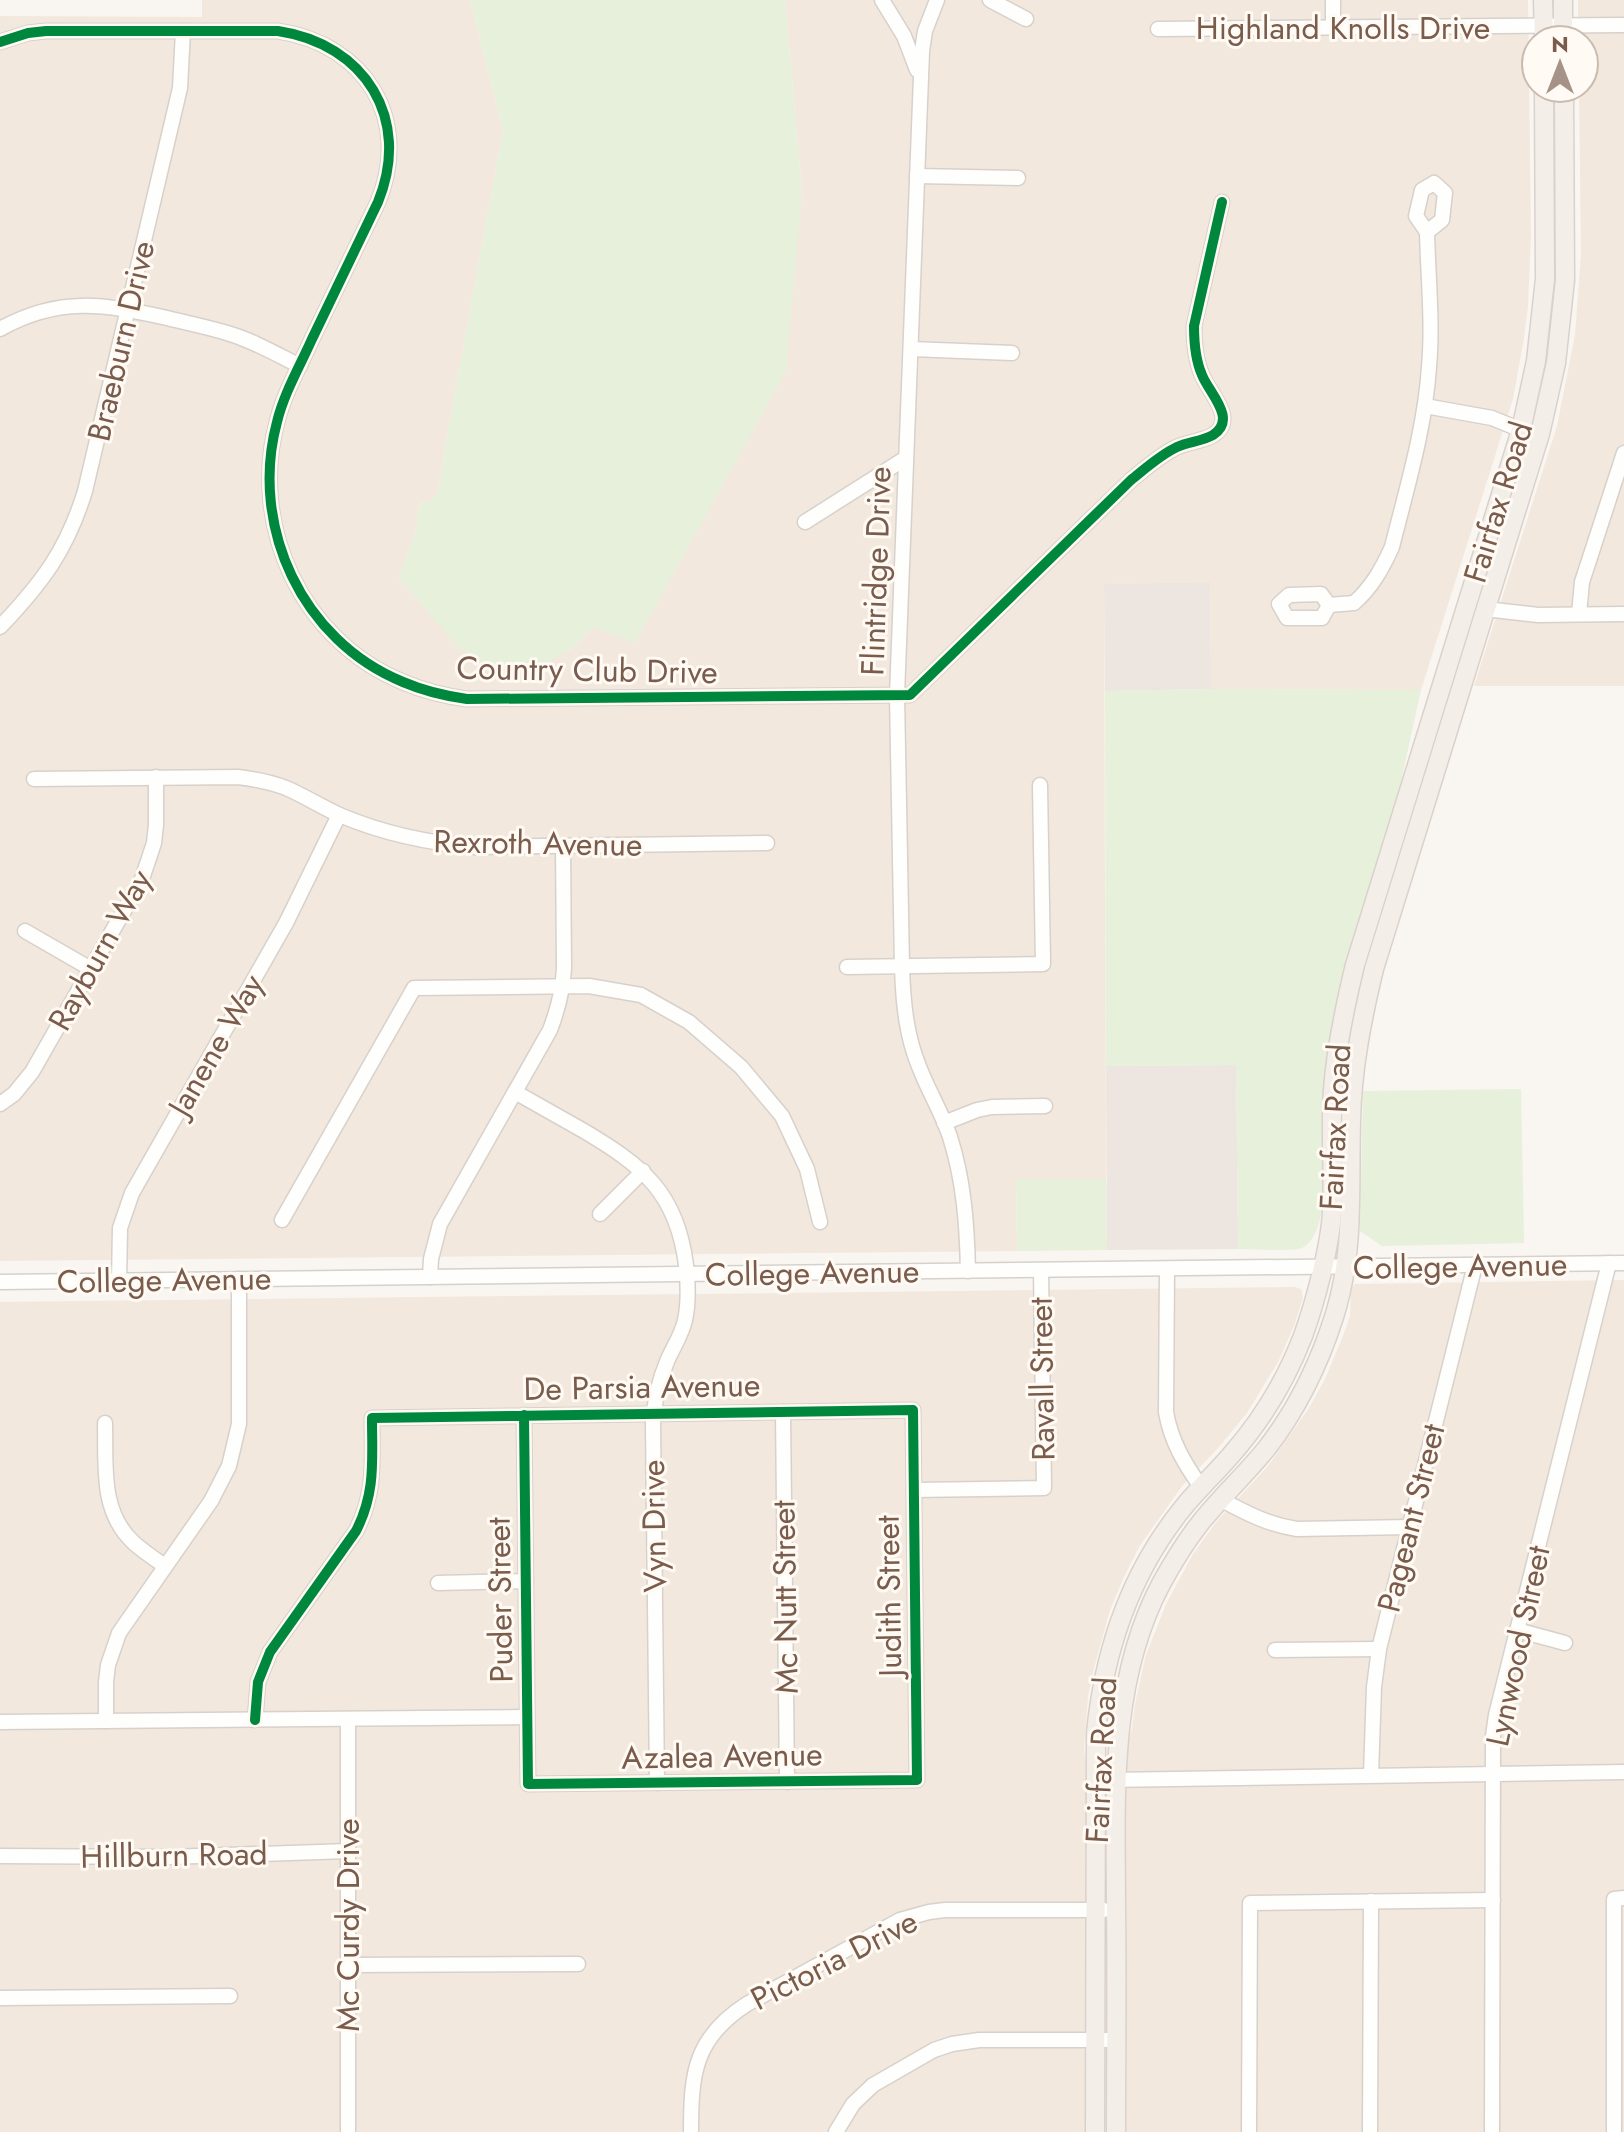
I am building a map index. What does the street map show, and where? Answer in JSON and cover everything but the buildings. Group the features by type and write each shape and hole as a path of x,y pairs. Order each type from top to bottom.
{"main road":[{"path":"1543,0 1544,24"},
{"path":"1563,0 1563,24"},
{"name":"Fairfax Road","path":"1095,2132 1096,1733 1100,1699 1115,1632 1151,1554 1182,1510 1248,1435 1281,1384 1303,1334 1322,1268 1332,1214 1333,1088 1344,1009 1521,430 1536,361 1544,302 1546,240 1544,104"},
{"name":"Fairfax Road","path":"1116,2132 1115,1780 1122,1709 1138,1638 1159,1587 1202,1521 1268,1446 1303,1392 1335,1313 1346,1268 1351,1214 1353,1089 1363,1012 1549,399 1562,316 1564,104"},
{"path":"1509,533 1510,485 1525,435 1521,430"},
{"path":"1485,609 1480,600 1480,583 1494,531 1495,513"},
{"path":"1456,637 1458,648 1448,681 1457,701"}],"street":[{"name":"Flintridge Drive","path":"882,0 912,53 919,79 920,103"},
{"name":"Flintridge Drive","path":"937,0 925,31 922,51 897,695 902,966 903,1003 912,1047 958,1165 967,1224 968,1271"},
{"path":"990,0 1026,19"},
{"path":"1333,0 1333,28"},
{"name":"Highland Knolls Drive","path":"1600,28 1624,25"},
{"name":"Highland Knolls Drive","path":"1158,29 1333,28 1520,33"},
{"name":"Country Club Drive","path":"0,42 46,31 278,31 315,40 340,54 353,64 372,89 383,111 389,138 383,189 284,399 272,444 269,489 282,557 293,581 319,620 348,650 383,673 445,696 491,700 910,695 1131,480 1164,454 1215,433 1222,422 1221,408 1197,360 1194,335 1196,311 1222,202"},
{"name":"Braeburn Drive","path":"0,627 48,573 79,513 180,88 183,31"},
{"path":"917,176 1018,178"},
{"path":"1329,605 1354,603 1375,579 1392,547 1425,406 1431,330 1427,232"},
{"path":"0,329 29,315 68,306 107,306 228,333 300,366"},
{"path":"911,349 1012,353"},
{"path":"1425,406 1492,418 1521,430"},
{"path":"1579,614 1582,582 1624,453"},
{"path":"805,522 906,458"},
{"path":"1485,609 1538,615 1624,614"},
{"name":"Rayburn Way","path":"0,1104 14,1094 32,1072 142,879 156,825 156,777"},
{"name":"Rexroth Avenue","path":"34,779 255,779 288,789 339,815 399,836 475,847 767,843"},
{"path":"847,967 1043,964 1040,785"},
{"name":"Janene Way","path":"119,1281 120,1228 132,1193 286,923 339,815"},
{"path":"430,1277 440,1224 550,1030 556,1013 563,986 563,846"},
{"path":"25,931 91,969"},
{"path":"282,1220 414,988 589,986 641,995 689,1022 741,1067 782,1116 807,1169 820,1222"},
{"name":"Vyn Drive","path":"515,1092 619,1152 643,1171 674,1217 685,1251 687,1308 684,1323 662,1375 654,1413 657,1783"},
{"path":"944,1123 992,1107 1045,1106"},
{"path":"600,1214 643,1171"},
{"name":"College Avenue","path":"0,1282 1617,1263"},
{"name":"Lynwood Street","path":"1492,2132 1493,1736 1496,1715 1617,1263"},
{"name":"Pageant Street","path":"1371,1775 1373,1699 1379,1649 1475,1265"},
{"path":"1167,1269 1166,1412 1180,1457 1201,1487"},
{"name":"Ravall Street","path":"914,1490 1044,1488 1041,1270"},
{"path":"106,1721 106,1682 113,1649 128,1619 211,1501 221,1484 234,1447 240,1404 239,1279"},
{"name":"De Parsia Avenue","path":"255,1720 258,1682 270,1652 364,1516 372,1487 372,1418 913,1410"},
{"name":"Judith Street","path":"913,1410 917,1780"},
{"name":"Mc Nutt Street","path":"783,1412 787,1782"},
{"name":"Puder Street","path":"524,1415 528,1784"},
{"path":"105,1423 106,1480 111,1508 124,1532 135,1544 165,1566"},
{"path":"1220,1499 1268,1523 1297,1529 1409,1527"},
{"path":"438,1583 526,1581"},
{"path":"1517,1630 1565,1643"},
{"path":"1275,1650 1379,1649"},
{"path":"0,1722 527,1717"},
{"name":"Mc Curdy Drive","path":"348,1719 348,2132"},
{"path":"1096,1779 1624,1772"},
{"name":"Azalea Avenue","path":"528,1784 917,1780"},
{"name":"Hillburn Road","path":"0,1856 168,1857 348,1851"},
{"path":"1614,2132 1619,1898"},
{"path":"1249,2132 1250,1903 1493,1900"},
{"path":"1370,2132 1371,1901"},
{"name":"Pictoria Drive","path":"691,2132 694,2075 714,2032 736,2011 900,1920 945,1910 1116,1910"},
{"path":"348,1965 578,1964"},
{"path":"0,1998 230,1996"},
{"path":"836,2132 853,2104 873,2085 934,2050 952,2044 979,2040 1116,2040"}],"shaded area":[{"path":"202,0 470,0 503,130 438,492 432,501 419,503 416,530 399,578 569,651 594,627 802,192 785,0 1528,0 1528,24 1520,24 1520,104 1529,104 1531,237 1524,338 1513,399 1421,690 1211,689 1210,582 1104,584 1106,1179 1016,1179 1017,1251 0,1261 0,16 202,17"},
{"path":"1578,0 1624,0 1624,686 1474,686 1557,426 1575,335 1581,254 1579,104 1600,104 1600,24 1578,24"},
{"path":"1210,582 1211,689 1105,691 1104,584"},
{"path":"1236,1065 1238,1249 1107,1250 1106,1066"},
{"path":"1624,1280 1624,2132 1115,2132 1117,1780 1132,1729 1146,1655 1166,1604 1193,1554 1217,1521 1268,1466 1309,1408 1325,1379 1350,1316 1351,1288 1355,1284"},
{"path":"1301,1289 1303,1298 1278,1362 1247,1413 1182,1486 1139,1547 1110,1610 1094,1668 1088,1696 1084,1750 1099,1847 1097,2132 0,2132 0,1302"}],"green space":[{"path":"470,0 785,0 802,192 786,371 635,643 594,627 569,651 548,662 493,667 461,650 399,578 416,530 419,503 432,501 438,492 503,130"},
{"path":"1421,690 1325,1128 1322,1211 1311,1240 1297,1249 1238,1249 1236,1065 1106,1066 1105,691"},
{"path":"1521,1089 1524,1243 1382,1246 1360,1231 1363,1091"},
{"path":"1016,1179 1106,1179 1107,1250 1017,1251"}],"cycle path":[{"path":"0,42 46,31 278,31 309,39 335,52 357,69 373,90 384,115 389,142 387,171 378,202 284,401 270,461 271,501 278,539 292,576 311,609 337,639 367,663 403,682 435,693 467,699 910,695 1131,480 1171,450 1209,437 1220,429 1223,421 1220,406 1200,369 1195,351 1194,326 1222,202"},
{"path":"255,1720 258,1682 270,1652 356,1531 362,1517 372,1476 372,1418 913,1410 917,1780 528,1784 524,1415"}]}
